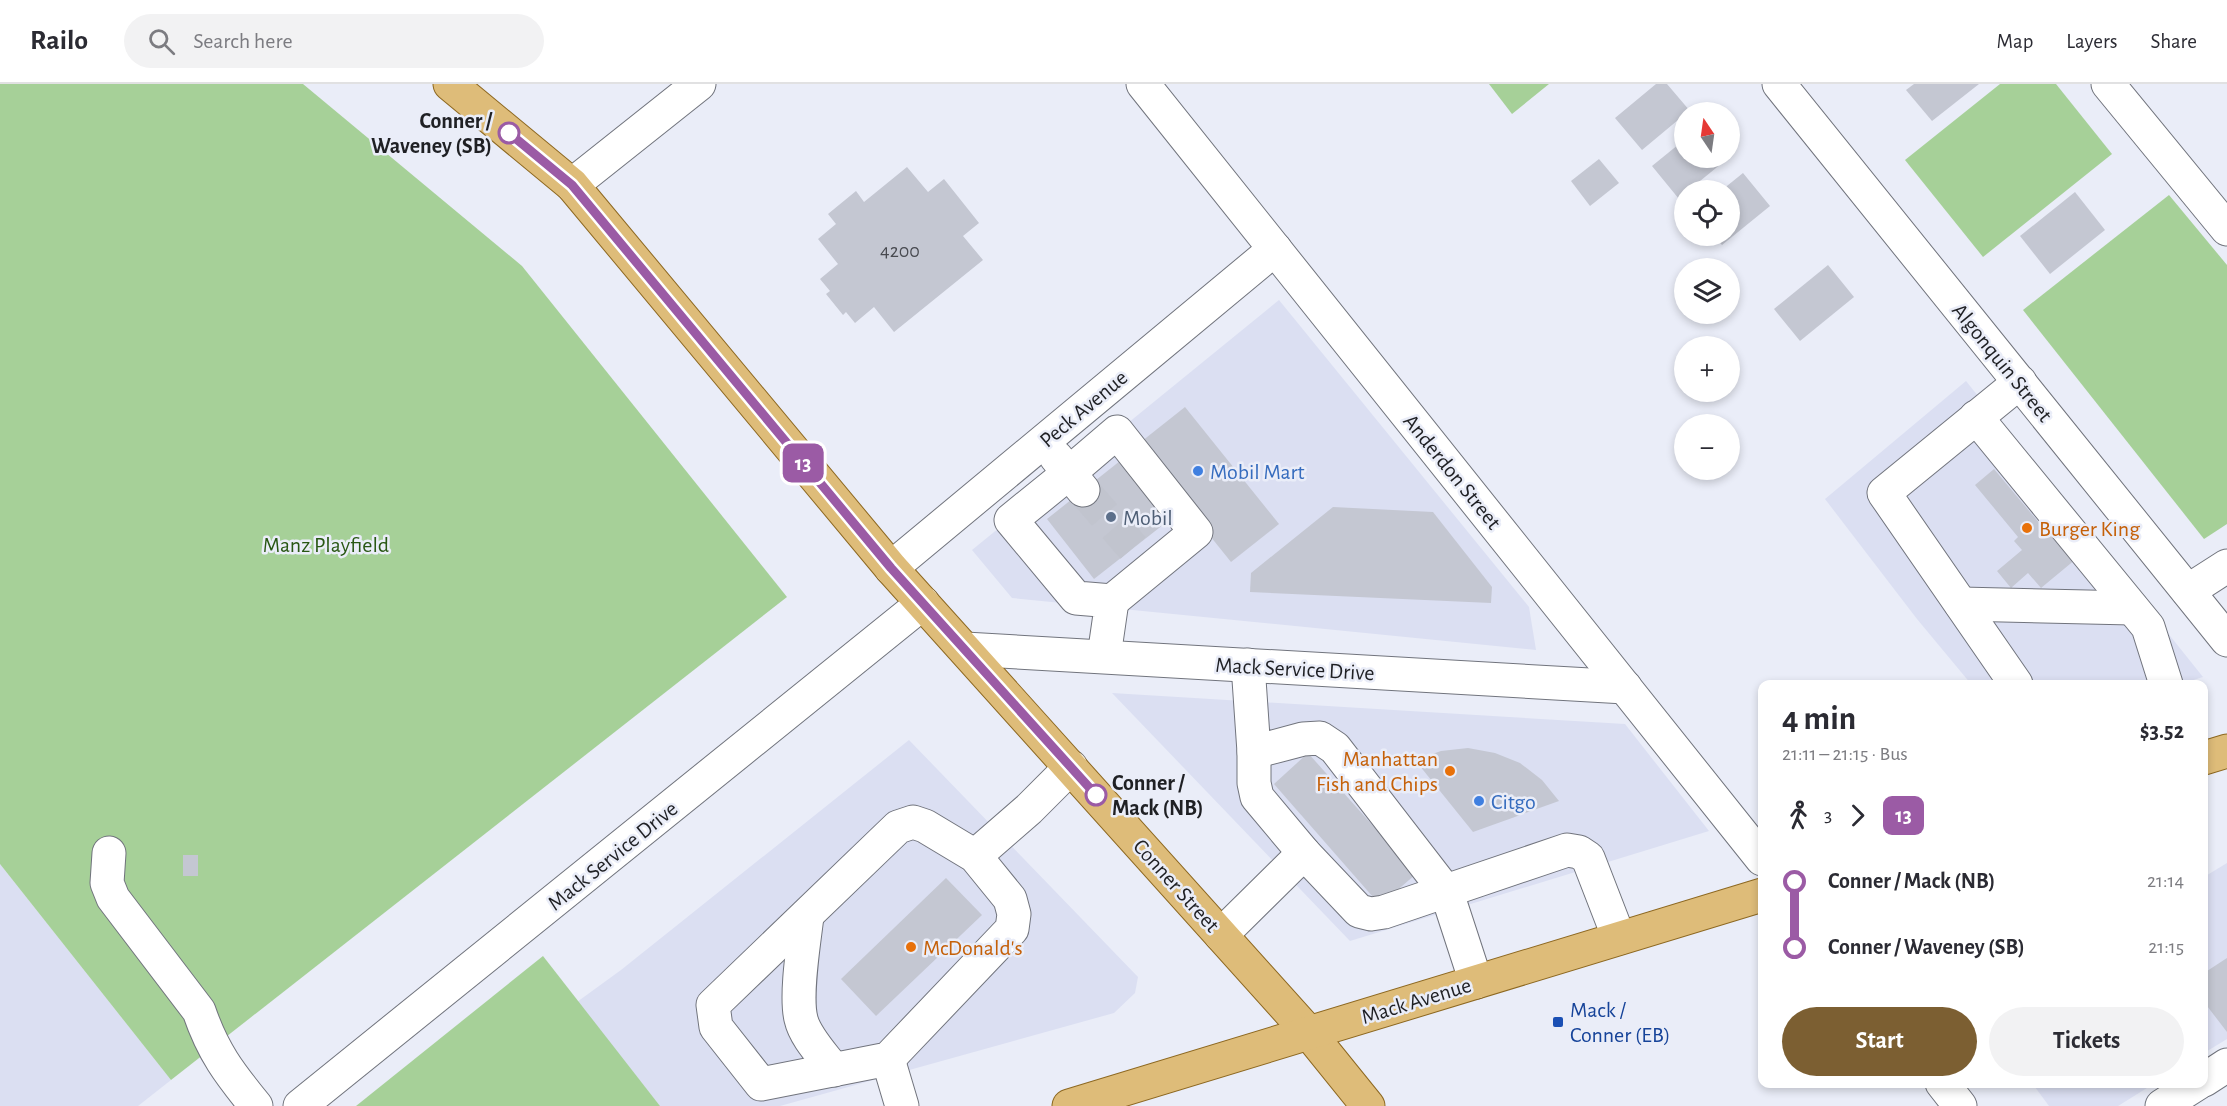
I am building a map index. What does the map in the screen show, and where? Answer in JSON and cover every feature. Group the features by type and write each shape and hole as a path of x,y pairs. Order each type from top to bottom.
{"main road":[{"name":"Conner Street","path":"450,84 572,185 891,568 1309,1033 1368,1106"},
{"path":"2208,757 2227,751"},
{"name":"Mack Avenue","path":"1069,1106 1758,896"}],"street":[{"path":"572,185 699,84"},
{"name":"Anderdon Street","path":"1143,84 1758,854"},
{"name":"Algonquin Street","path":"1779,84 2227,640"},
{"path":"2108,84 2227,229"},
{"name":"Peck Avenue","path":"891,568 1275,249"},
{"path":"2013,680 1884,493 2019,382"},
{"path":"1976,417 2148,627 2165,680"},
{"path":"1104,656 1112,601 1142,559 1196,532 1117,432 1076,482 1011,520 1076,598 1112,601"},
{"path":"1043,441 1076,482"},
{"path":"2188,591 2227,566"},
{"name":"Mack Service Drive","path":"300,1106 923,603"},
{"path":"1961,604 2132,608"},
{"name":"Mack Service Drive","path":"965,649 1625,687"},
{"path":"1248,665 1254,783 1257,797 1304,853 1359,911 1371,914 1384,912 1567,850 1579,852 1588,858 1619,938"},
{"path":"1254,752 1303,739 1320,738 1335,748 1448,892 1476,982"},
{"path":"975,856 1029,809 1071,767"},
{"path":"913,822 925,826 975,856 1010,899 1014,914 1012,928 888,1059 761,1083 716,1027 713,1005 898,827 913,822"},
{"path":"109,853 107,883 113,898 200,1011 207,1032 224,1066 256,1106"},
{"path":"1221,935 1304,853"},
{"path":"807,916 799,1001 801,1019 834,1070"},
{"path":"888,1059 902,1106"},
{"path":"2208,1077 2227,1065"},
{"path":"1946,1088 1960,1106"},
{"path":"2162,1106 2190,1088"}],"shaded area":[{"path":"1279,300 1529,607 1536,650 1012,598 972,550"},
{"path":"1966,381 2203,677 2194,680 1968,680 1917,619 1825,499"},
{"path":"1112,693 1625,724 1709,831 1350,941"},
{"path":"909,740 1138,977 1135,993 1114,1013 780,1106 660,1106 577,1002 621,970"},
{"path":"2227,863 2227,1039 2208,1051 2208,875"},
{"path":"0,864 171,1080 138,1106 0,1106"},
{"path":"2036,1088 2147,1088 2118,1106 2049,1106"}],"green space":[{"name":"Manz Playfield","path":"0,84 303,84 522,266 787,597 171,1080 0,864"},
{"path":"1489,84 1549,84 1512,114"},
{"path":"2000,84 2056,84 2112,154 1983,257 1905,160"},
{"path":"2169,195 2227,265 2227,524 2204,539 2023,310"},
{"path":"543,956 660,1106 356,1106"}],"building":[{"path":"1656,84 1667,84 1682,102 1674,102 1674,123 1642,150 1615,118"},
{"path":"1914,84 1979,84 1932,121 1906,90"},
{"path":"1674,148 1674,168 1716,168 1701,180 1674,180 1674,193 1652,166"},
{"path":"1599,159 1619,183 1590,206 1571,181"},
{"path":"907,167 928,192 944,179 979,223 963,236 983,260 894,332 874,307 855,323 846,312 843,315 826,294 830,291 820,279 838,264 818,239 836,224 828,214 856,191 864,202"},
{"path":"1743,173 1770,206 1740,230 1740,180 1734,180"},
{"path":"2075,192 2105,230 2050,274 2020,236"},
{"path":"1828,265 1854,297 1800,341 1774,309"},
{"path":"1185,407 1279,524 1231,562 1137,445"},
{"path":"1125,457 1173,517 1094,579 1047,519"},
{"name":"Burger King","path":"1994,469 2046,531 2054,524 2076,559 2041,588 2028,573 2011,588 1997,571 2022,550 2014,541 2018,537 1975,485"},
{"path":"1333,507 1433,512 1492,587 1491,603 1250,592 1251,573"},
{"path":"1468,748 1495,753 1520,763 1542,780 1559,801 1473,832 1415,760 1441,751"},
{"path":"1308,753 1416,874 1380,905 1274,784"},
{"path":"183,855 198,855 198,876 183,876"},
{"name":"McDonald's","path":"946,878 982,915 876,1016 841,979"},
{"path":"2227,958 2227,1032 2208,1007 2208,970"}],"tunnel":[{"path":"1083,490 1133,548"}],"bus line":[{"name":"13","path":"509,133 572,185 891,568 1096,795"}],"place":[{"name":"Conner / Waveney (SB)","path":"509,133"},
{"name":"Mobil Mart","path":"1198,471"},
{"name":"Mobil","path":"1111,517"},
{"name":"Burger King","path":"2027,528"},
{"name":"Manhattan Fish and Chips","path":"1450,771"},
{"name":"Conner / Mack (NB)","path":"1096,795"},
{"name":"Citgo","path":"1479,801"},
{"name":"McDonald's","path":"911,947"},
{"name":"Mack / Conner (EB)","path":"1558,1022"}]}
